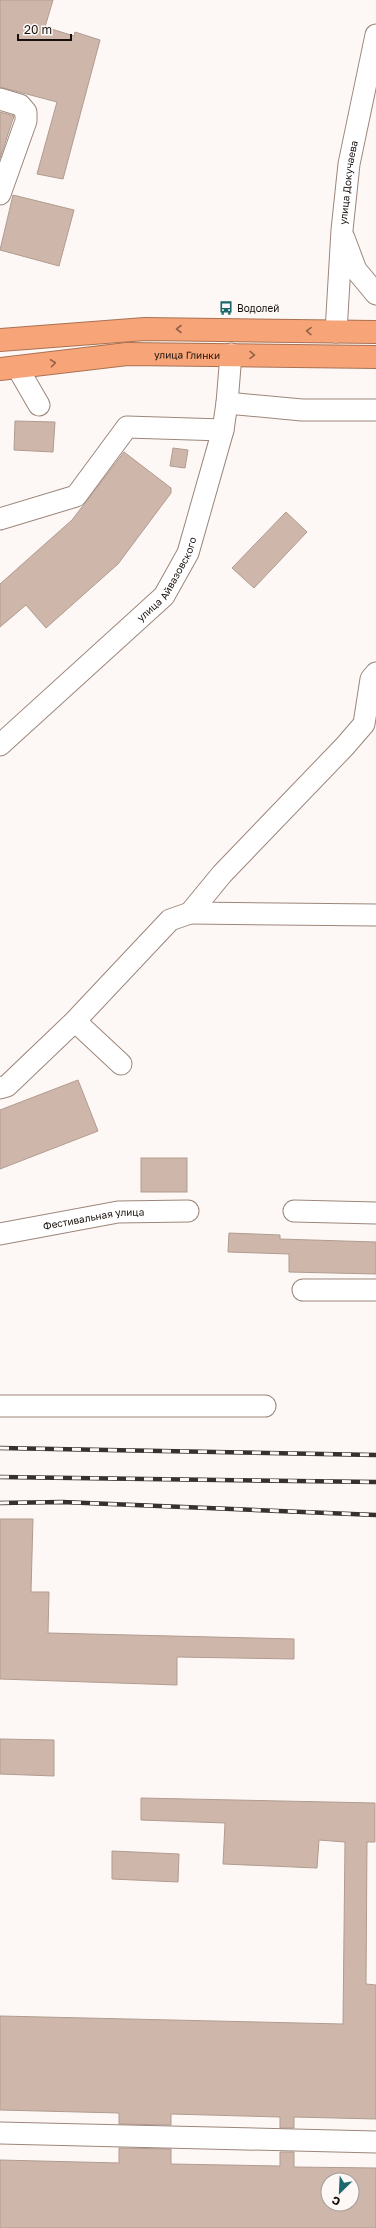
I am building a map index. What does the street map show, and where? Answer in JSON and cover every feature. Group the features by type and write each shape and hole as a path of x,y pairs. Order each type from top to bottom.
{"highway":[{"path":"0,340 145,329 376,332"},
{"path":"333,356 336,332"},
{"name":"улица Глинки","path":"8,368 127,354 231,354 376,357"}],"street":[{"name":"улица Докучаева","path":"336,332 342,230 349,164 376,35"},
{"path":"0,99 20,105 26,112 26,121 0,194"},
{"path":"342,230 356,270 376,294"},
{"name":"улица Айвазовского","path":"0,745 164,596 188,553 223,430 231,354"},
{"path":"8,368 39,405"},
{"path":"227,403 302,410 376,410"},
{"path":"0,519 76,496 127,428 223,430"},
{"path":"190,913 222,874 364,724 370,679 376,673"},
{"path":"0,1088 7,1086 75,1021 170,920 190,913 376,915"},
{"path":"75,1021 121,1064"},
{"name":"Фестивальная улица","path":"0,1234 118,1212 188,1210"},
{"path":"294,1211 376,1213"},
{"path":"303,1290 376,1290"},
{"path":"0,1406 265,1406"},
{"path":"0,2133 376,2142"}],"building":[{"path":"0,0 53,0 45,27 74,36 75,32 100,40 63,179 37,174 57,102 0,87"},
{"path":"0,112 14,116 0,158"},
{"path":"13,195 74,210 59,266 0,250"},
{"path":"15,421 55,422 53,452 14,450"},
{"path":"173,448 188,450 185,468 170,466"},
{"path":"124,452 171,488 171,493 118,564 46,628 26,605 0,627 0,584 72,520"},
{"path":"286,512 307,532 254,588 232,568"},
{"path":"78,1080 98,1131 0,1169 0,1110"},
{"path":"141,1158 187,1158 187,1192 141,1192"},
{"path":"229,1233 280,1235 280,1239 376,1242 376,1274 289,1272 289,1254 228,1252"},
{"path":"0,1519 33,1519 31,1592 49,1592 48,1633 294,1639 294,1659 177,1657 177,1685 0,1679"},
{"path":"0,1739 54,1740 54,1776 0,1774"},
{"path":"141,1798 375,1803 375,1842 367,1842 366,1984 376,1985 376,2119 294,2117 294,2128 280,2128 280,2117 171,2114 171,2125 119,2124 119,2113 0,2110 0,2016 343,2024 345,1842 319,1840 317,1868 223,1864 225,1823 141,1820"},
{"path":"112,1851 179,1854 178,1882 112,1879"},
{"path":"119,2148 171,2149 171,2164 280,2166 280,2152 294,2152 294,2167 376,2168 376,2228 0,2228 0,2160 119,2163"}],"railway":[{"path":"0,1448 376,1455"},
{"path":"0,1477 376,1482"},
{"path":"0,1503 62,1502 376,1515"}],"place":[{"name":"Водолей","path":"226,308"}]}
